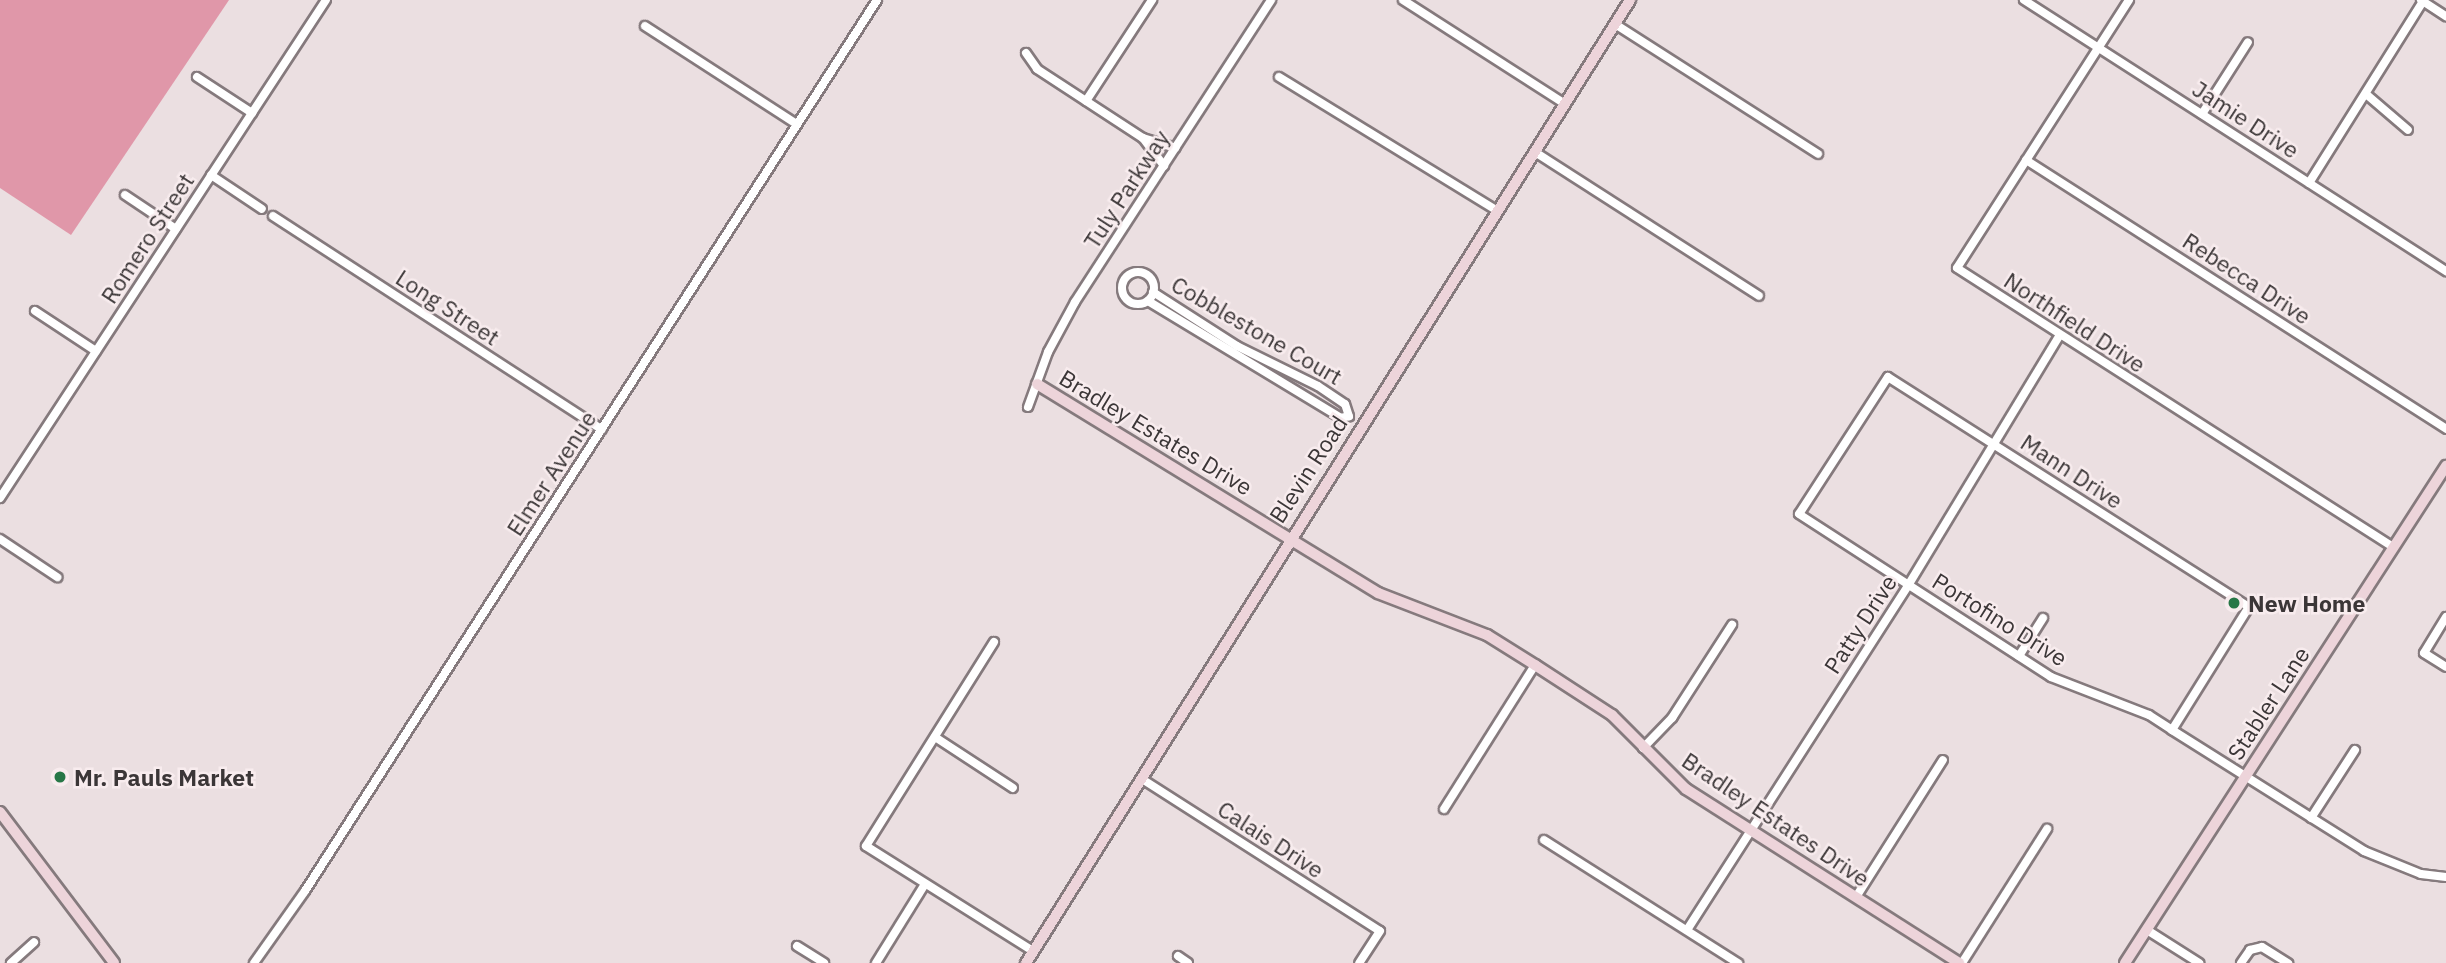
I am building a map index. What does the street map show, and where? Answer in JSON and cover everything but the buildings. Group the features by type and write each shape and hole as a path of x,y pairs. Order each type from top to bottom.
{"street":[{"name":"Romero Street","path":"0,498 326,0"},
{"name":"Elmer Avenue","path":"254,963 305,891 602,430 795,123 877,0"},
{"path":"1086,101 1152,0"},
{"name":"Tuly Parkway","path":"1028,407 1058,330 1271,0"},
{"path":"1402,0 1565,104"},
{"name":"Blevin Road","path":"1026,963 1289,538 1630,0"},
{"name":"Jamie Drive","path":"2024,0 2446,271"},
{"name":"Northfield Drive","path":"2129,0 1957,268 2059,336 2393,547"},
{"path":"2309,183 2367,94 2422,1 2446,16"},
{"path":"1615,24 1818,154"},
{"path":"645,26 795,123"},
{"path":"2203,114 2248,42"},
{"path":"1026,53 1037,69 1143,138 1175,148"},
{"path":"197,77 252,113"},
{"path":"1279,77 1498,211"},
{"path":"2367,94 2408,130"},
{"path":"1143,138 1164,166"},
{"path":"1535,152 1759,296"},
{"name":"Rebecca Drive","path":"2026,160 2446,429"},
{"path":"211,175 262,209"},
{"path":"125,195 176,229"},
{"name":"Long Street","path":"273,216 602,430"},
{"name":"Cobblestone Court","path":"1148,301 1153,292 1150,278 1141,273 1130,274 1123,282 1128,301 1148,301 1220,348 1298,389 1341,418 1349,416 1345,404 1304,379 1226,339 1153,292"},
{"path":"35,311 96,351"},
{"name":"Patty Drive","path":"1687,930 1909,584 2059,336"},
{"path":"1220,348 1226,339"},
{"name":"Mann Drive","path":"1799,514 1888,377 2249,607 2172,730"},
{"path":"1298,389 1304,379"},
{"name":"Bradley Estates Drive","path":"1037,384 1378,593 1487,635 1535,665 1612,715 1686,789 1960,963"},
{"path":"1349,416 1362,423"},
{"name":"Stabler Lane","path":"2125,963 2446,466"},
{"name":"Portofino Drive","path":"1799,514 2051,677 2134,706 2311,818 2392,864 2446,877"},
{"path":"0,540 57,577"},
{"path":"2446,617 2424,653 2446,667"},
{"path":"2019,656 2043,618"},
{"path":"1643,748 1672,718 1732,625"},
{"path":"994,642 866,846 1033,951"},
{"path":"1444,809 1535,665"},
{"path":"934,737 1013,788"},
{"path":"2311,818 2356,750"},
{"path":"1856,897 1943,760"},
{"name":"Calais Drive","path":"1142,779 1380,931 1359,963"},
{"path":"0,812 114,963"},
{"path":"1960,963 2047,830"},
{"path":"1544,840 1738,963"},
{"path":"876,963 925,884"},
{"path":"2147,930 2199,963"},
{"path":"11,963 34,942"},
{"path":"797,946 824,963"},
{"path":"2241,963 2250,950 2262,947 2288,963"},
{"path":"1178,956 1188,963"}],"shaded area":[{"path":"0,0 229,0 71,235 0,188"}],"place":[{"name":"New Home","path":"2234,603"},
{"name":"Mr. Pauls Market","path":"60,777"}]}
